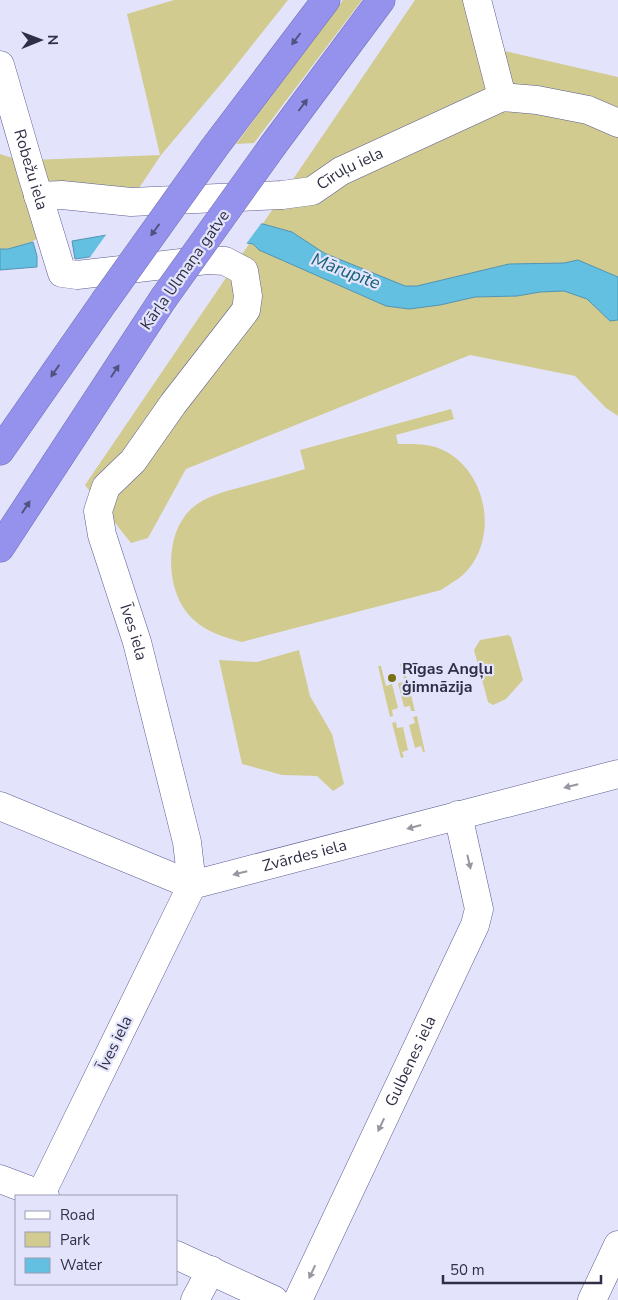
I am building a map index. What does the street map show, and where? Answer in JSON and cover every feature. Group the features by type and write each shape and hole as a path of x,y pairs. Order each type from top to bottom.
{"highway":[{"path":"0,451 214,148 326,0"},
{"name":"Kārļa Ulmaņa gatve","path":"0,548 163,299 274,144 381,0"}],"street":[{"path":"477,0 502,96 537,100 588,110 618,123"},
{"name":"Robežu iela","path":"0,65 62,272"},
{"name":"Cīruļu iela","path":"38,196 62,195 130,202 282,195 312,191 341,171 502,96"},
{"name":"Īves iela","path":"43,1195 192,885 187,842 140,651 102,535 98,511 106,487 133,461 173,404 246,310 248,296 244,271 225,261 207,260 77,275 62,272"},
{"name":"Zvārdes iela","path":"192,885 618,774"},
{"path":"0,806 192,885"},
{"name":"Gulbenes iela","path":"298,1300 476,925 479,909 458,815"},
{"path":"0,1179 43,1195"},
{"path":"592,1300 618,1245"},
{"path":"178,1255 274,1300"},
{"path":"195,1300 210,1270"}],"green space":[{"path":"174,0 288,0 161,155 133,197 52,186 31,160 160,155 127,14"},
{"path":"343,0 362,0 254,143 236,144"},
{"path":"415,0 470,0 492,48 618,77 618,416 606,408 575,376 470,355 186,469 148,538 131,543 85,485"},
{"path":"0,154 22,161 44,234 34,241 23,245 0,249"},
{"path":"451,409 454,419 396,435 398,444 427,445 443,450 457,459 468,470 476,484 485,516 484,532 480,548 473,563 458,578 441,590 242,642 205,628 184,609 177,596 173,581 172,549 182,520 197,504 217,494 305,469 300,450"},
{"path":"508,635 511,637 523,680 506,699 493,705 488,702 474,650 480,640"},
{"path":"299,650 310,696 332,734 344,784 333,791 317,776 282,775 242,764 219,660 257,662"},
{"path":"403,663 415,711 411,711 410,706 404,707 398,683 405,682 400,664"},
{"path":"378,666 381,666 386,686 392,684 398,708 392,710 393,716 390,717"},
{"path":"417,716 425,752 423,752 421,746 415,748 409,725 415,723 413,717"},
{"path":"396,722 397,728 403,727 408,750 402,752 404,757 401,758 392,723"}],"water":[{"name":"Mārupīte","path":"237,222 263,224 292,232 324,253 405,286 417,286 509,264 564,263 578,260 618,277 618,320 610,321 587,299 564,291 540,292 517,296 475,297 440,305 409,309 386,306 259,250 253,244 220,238 75,259 72,241 124,232"},
{"path":"33,242 37,256 37,267 0,270 0,249 8,249"}],"pier":[{"path":"237,220 263,221 246,244 211,239 156,251 88,260 108,232"}],"place":[{"name":"Rīgas Angļu ģimnāzija","path":"392,678"}]}
